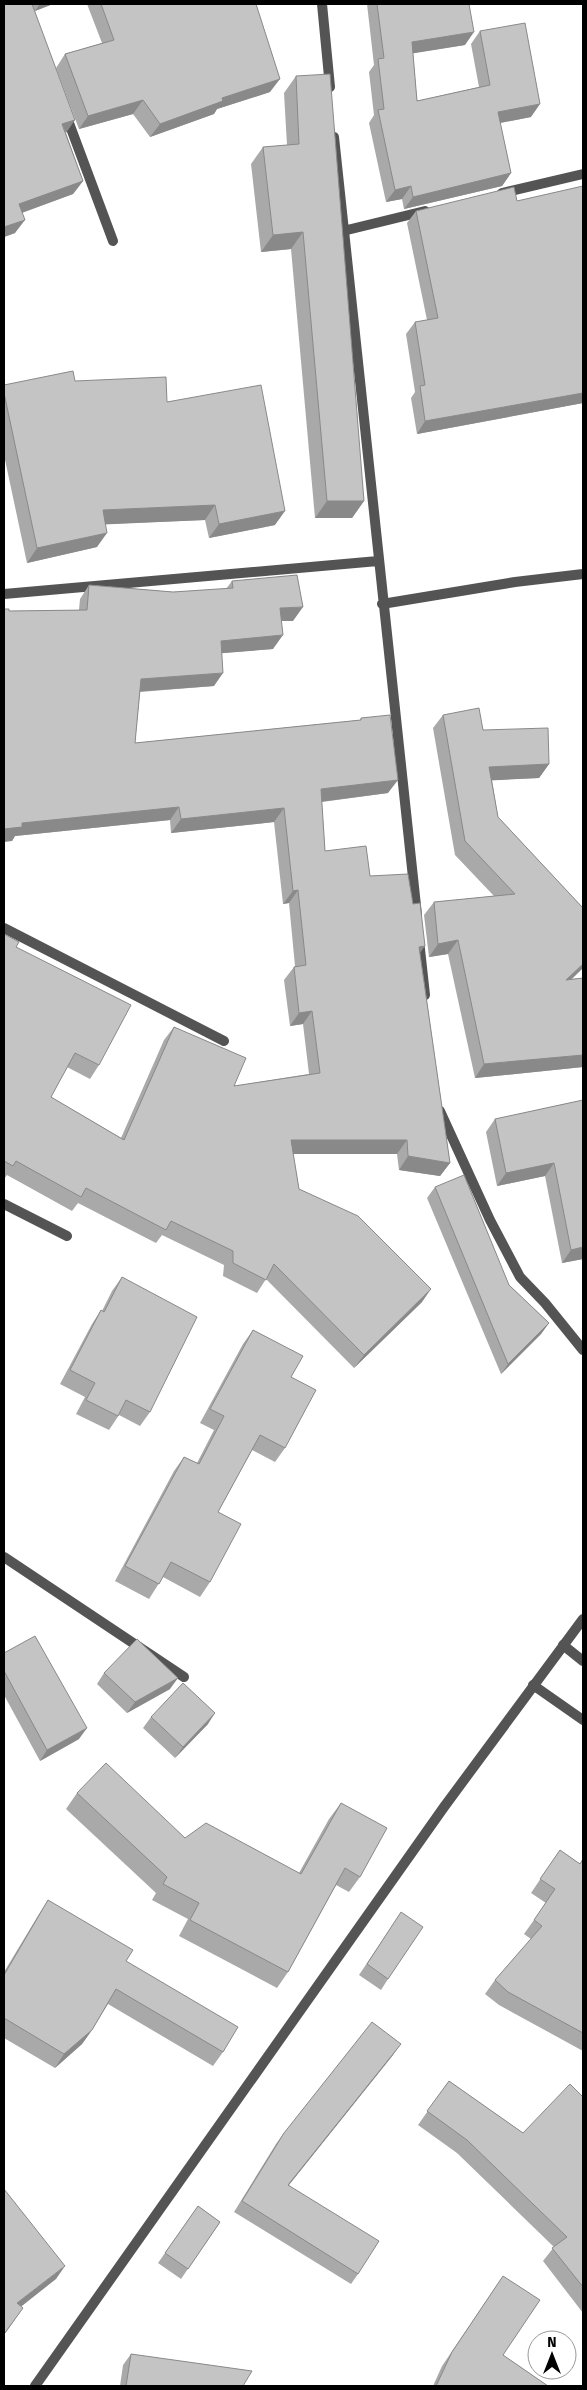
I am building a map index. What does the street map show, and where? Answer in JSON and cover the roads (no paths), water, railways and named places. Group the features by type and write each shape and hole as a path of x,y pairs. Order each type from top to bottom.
{"street":[{"path":"322,4 331,102"},
{"path":"62,104 113,241"},
{"path":"333,122 382,604 427,1006"},
{"path":"487,196 583,174"},
{"path":"343,231 439,208"},
{"path":"4,594 378,561"},
{"path":"382,604 515,582 583,574"},
{"path":"4,928 224,1041"},
{"path":"437,1099 446,1126 520,1277 545,1303 583,1350"},
{"path":"4,1204 66,1236"},
{"path":"4,1557 184,1677"},
{"path":"35,2386 533,1685 583,1619"},
{"path":"563,1645 583,1661"},
{"path":"533,1685 583,1720"}]}
